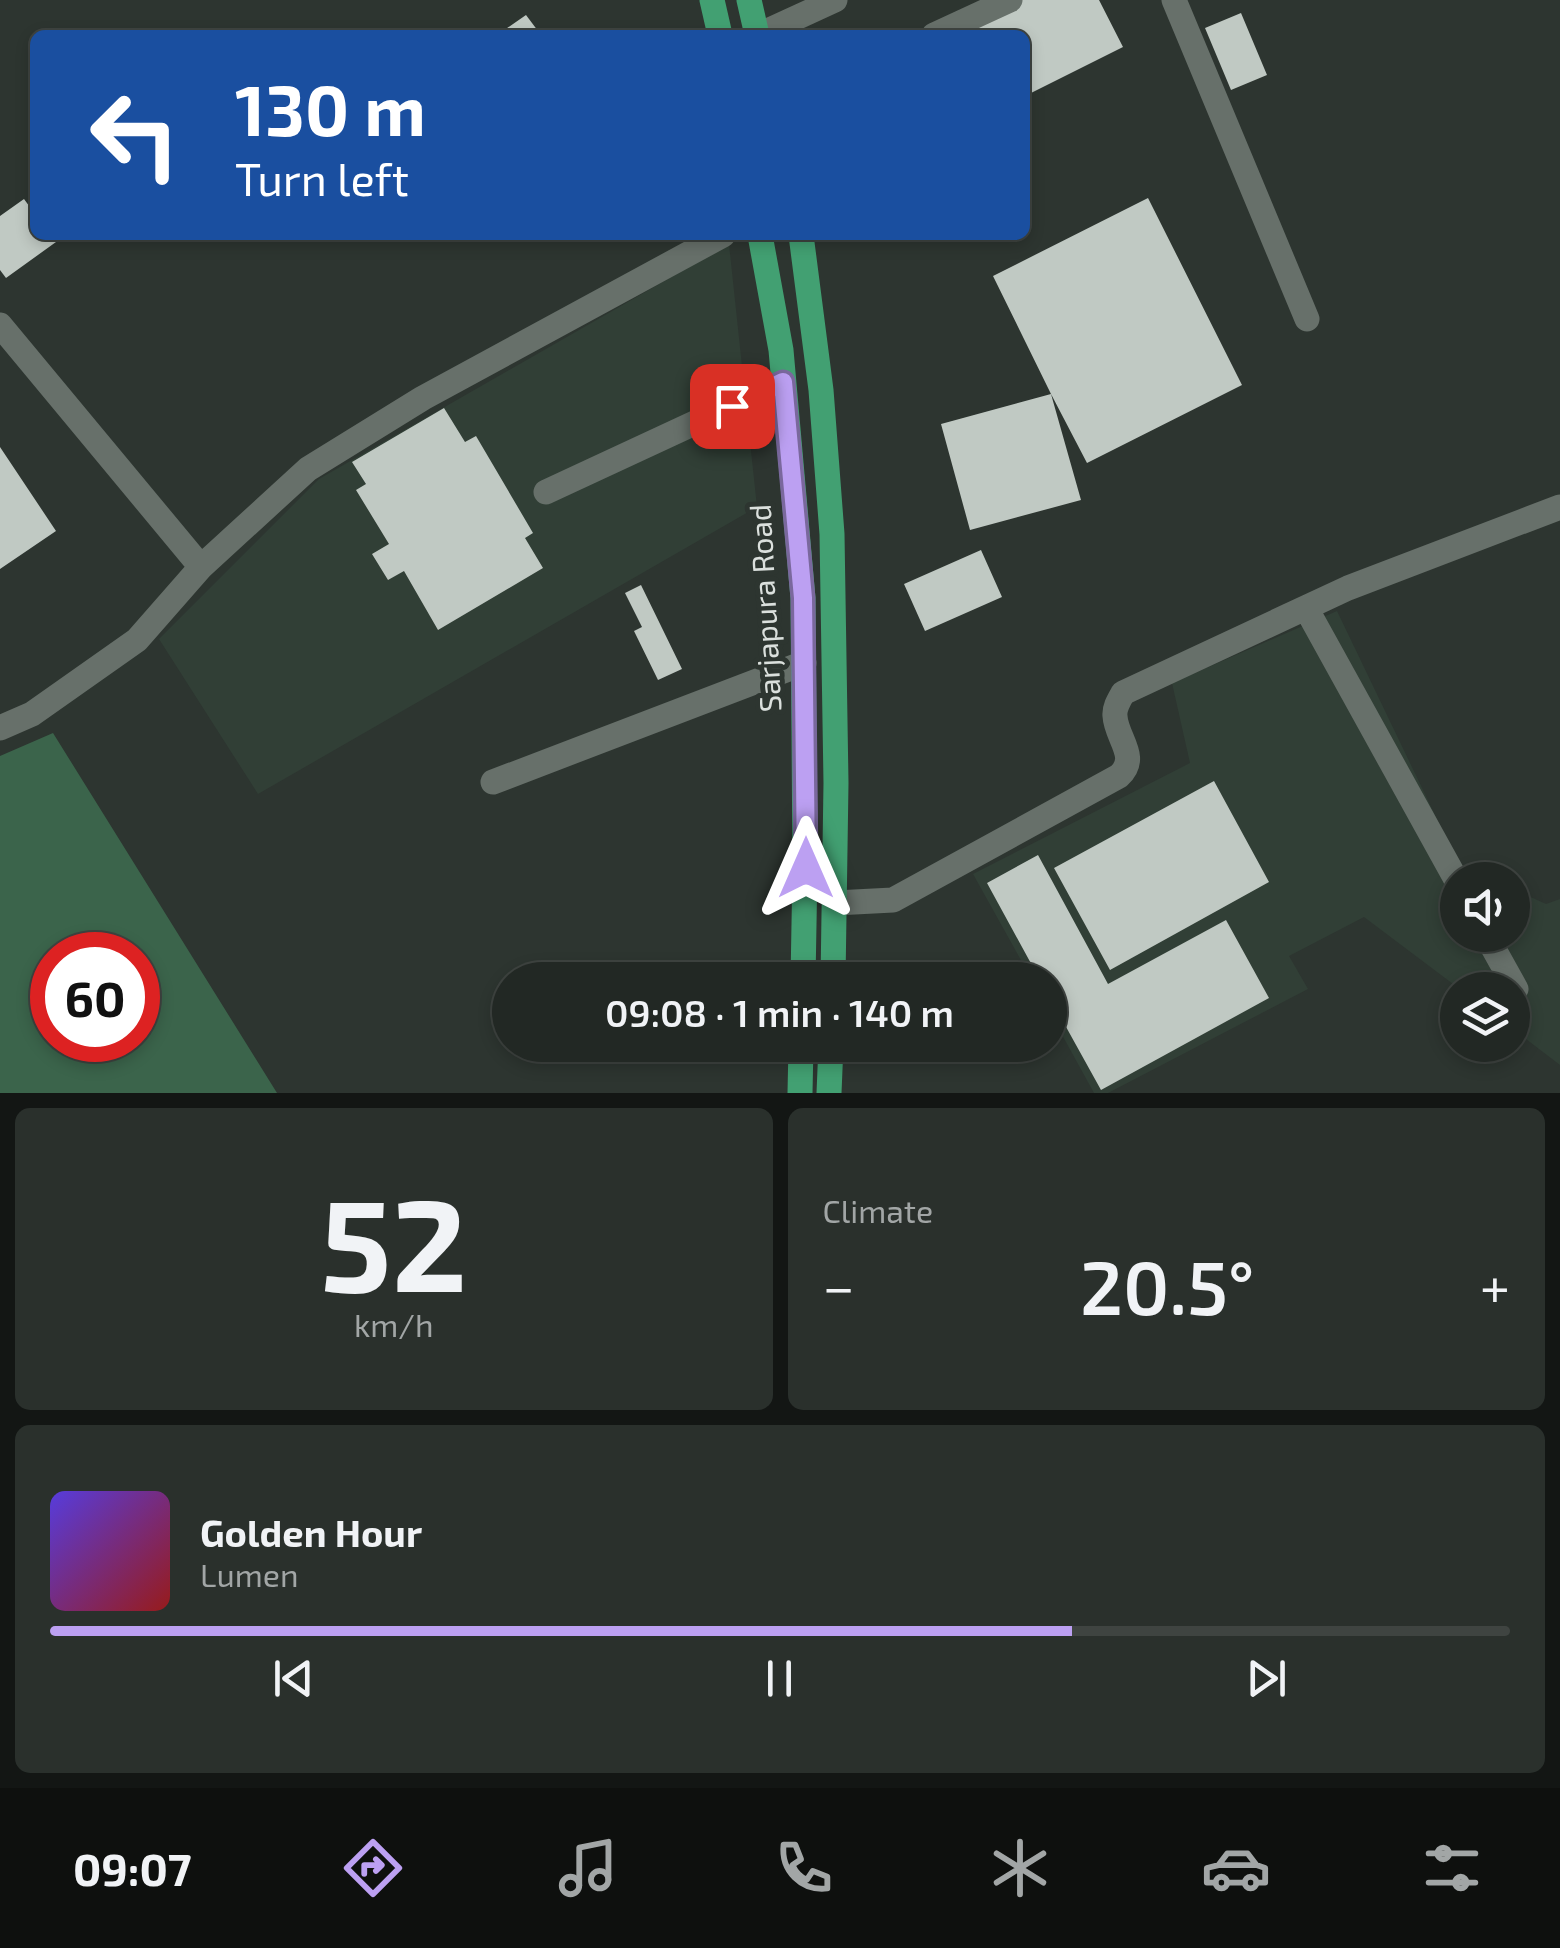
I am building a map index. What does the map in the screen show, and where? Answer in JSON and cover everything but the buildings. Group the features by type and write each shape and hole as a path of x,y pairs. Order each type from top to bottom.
{"main road":[{"path":"712,0 719,30"},
{"path":"749,0 757,30"},
{"name":"Sarjapura Road","path":"761,240 781,350 803,598 803,962"},
{"path":"802,240 832,534 833,962"},
{"path":"800,1093 801,1062"},
{"path":"829,1093 830,1062"}],"street":[{"path":"769,30 835,0"},
{"path":"945,30 1010,0"},
{"path":"1174,0 1307,319"},
{"path":"0,728 32,714 119,654 148,629 201,567 308,469 423,398 713,240"},
{"path":"0,325 201,567"},
{"path":"546,492 783,382"},
{"path":"835,903 894,900 1119,776 1129,759 1114,716 1123,693 1348,588 1560,507"},
{"path":"1306,608 1446,862"},
{"path":"493,782 804,663"}],"shaded area":[{"path":"729,244 757,507 258,794 159,639 319,479"},
{"path":"1337,611 1458,862 1440,862 1440,952 1530,952 1530,897 1546,904 1560,899 1560,1065 1530,1042 1530,972 1440,974 1364,917 1289,956 1308,989 1108,1093 1094,1093 1067,1044 1067,962 1022,962 973,874 1190,763 1172,683"}],"green space":[{"path":"53,733 277,1093 0,1093 0,756"}],"route":[{"path":"732,406 783,382 803,598 806,868"}]}
